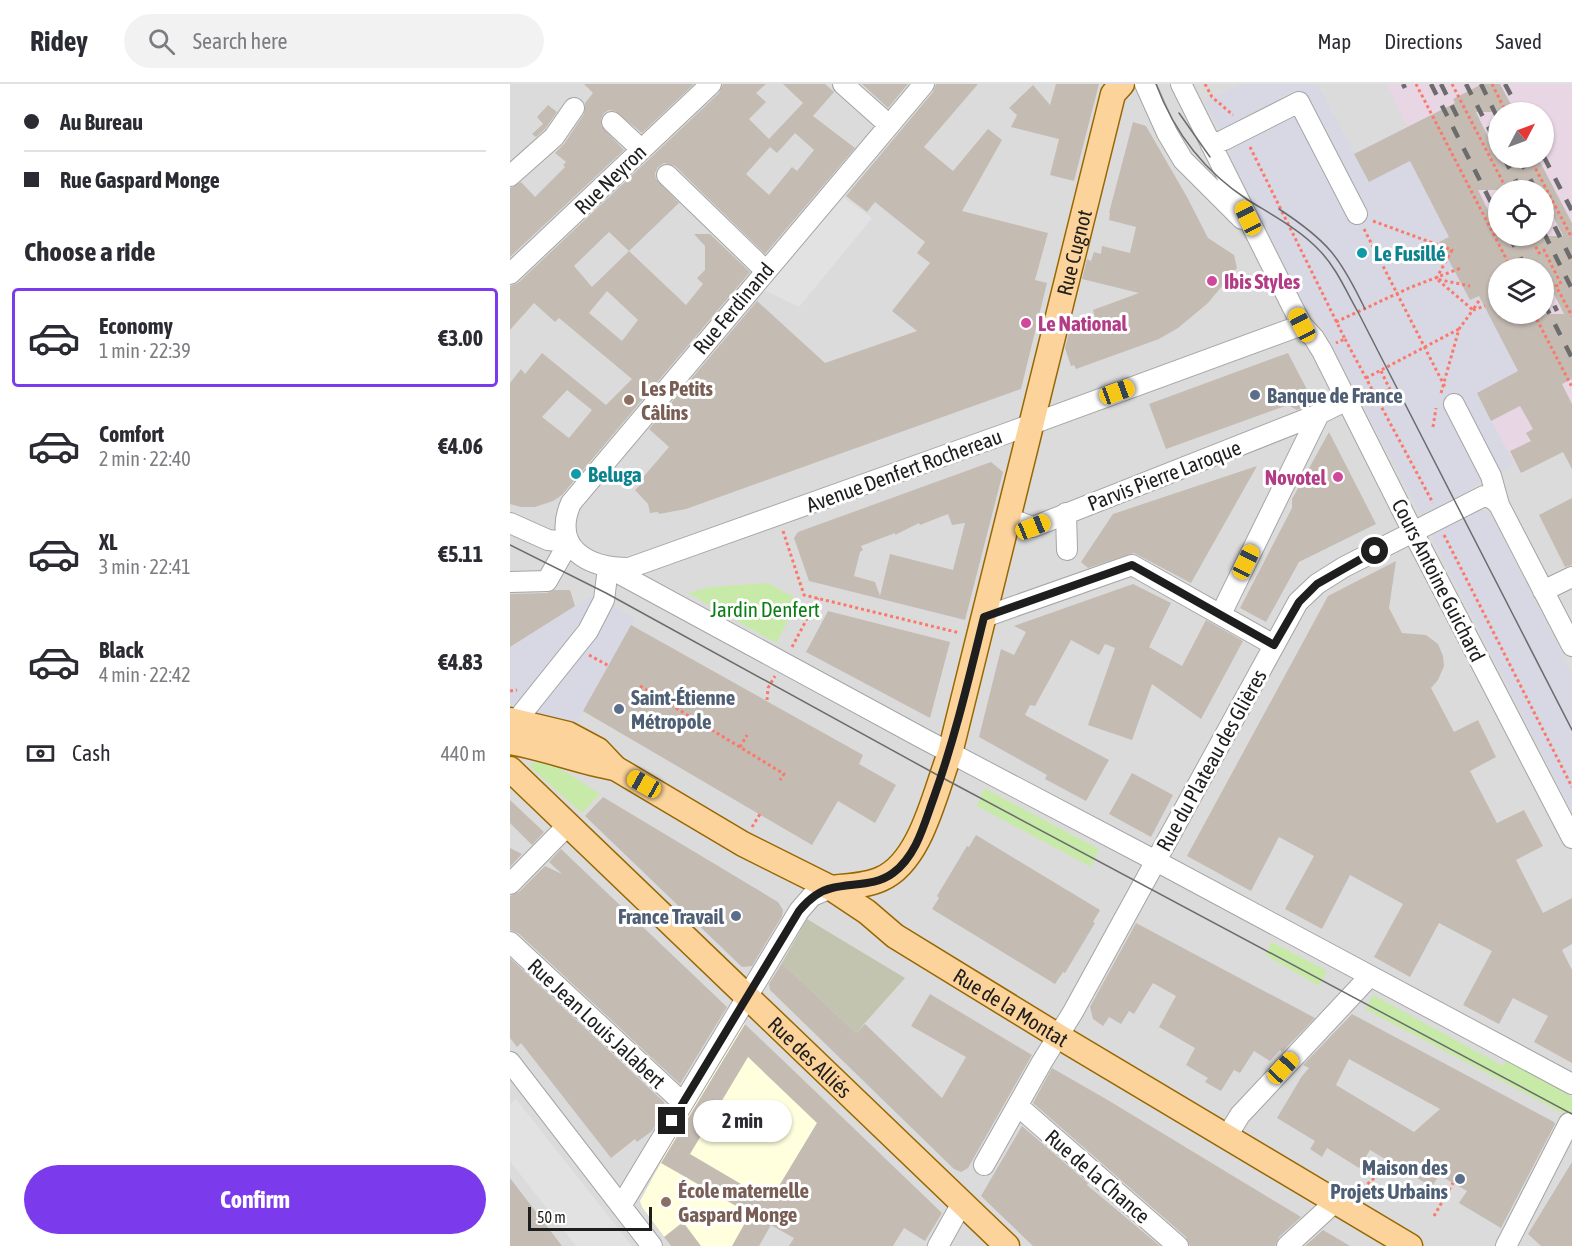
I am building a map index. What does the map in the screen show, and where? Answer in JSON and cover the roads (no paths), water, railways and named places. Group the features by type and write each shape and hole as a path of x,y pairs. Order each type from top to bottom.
{"main road":[{"name":"Rue Cugnot","path":"831,888 878,881 905,862 918,841 950,753 1113,94 1122,84"},
{"name":"Rue de la Montat","path":"512,728 556,752 586,763 615,768 743,844 831,888 867,912 895,936 1410,1246"},
{"name":"Rue des Alliés","path":"510,769 1007,1246"}],"street":[{"name":"Rue Neyron","path":"510,274 711,84"},
{"path":"843,84 889,125"},
{"name":"Rue Ferdinand","path":"569,542 565,528 566,513 571,503 924,84"},
{"path":"1145,84 1167,133 1184,160 1255,233"},
{"name":"Cours Antoine Guichard","path":"1181,84 1302,325 1318,344 1572,838"},
{"path":"1211,145 1299,102 1357,214"},
{"path":"510,176 554,137 574,108"},
{"path":"612,122 641,149"},
{"path":"667,175 765,270"},
{"name":"Avenue Denfert Rochereau","path":"608,568 629,568 1302,325"},
{"name":"Parvis Pierre Laroque","path":"1008,518 1033,527 1319,414 1347,400"},
{"path":"1454,404 1491,476 1499,505 1572,646"},
{"path":"1221,614 1319,414"},
{"name":"Rue du Plateau des Glières","path":"984,1165 1299,602 1317,584 1484,496 1492,498 1499,505"},
{"path":"1066,513 1067,550"},
{"path":"510,523 548,540 569,542 589,562 608,568 1572,1084"},
{"path":"510,582 547,581 569,542"},
{"path":"981,627 1132,565 1274,645"},
{"path":"512,728 591,624 604,600 608,568"},
{"path":"1544,591 1572,577"},
{"path":"510,884 568,825"},
{"path":"621,1206 799,911 813,896 831,888"},
{"name":"Rue Jean Louis Jalabert","path":"510,942 683,1103"},
{"path":"1227,1136 1240,1115 1370,976"},
{"path":"512,1068 652,1246"},
{"name":"Rue de la Chance","path":"1017,1106 1178,1246"},
{"path":"1506,1246 1569,1123"},
{"path":"1287,1246 1335,1202"},
{"path":"938,1246 962,1203"}],"tram line":[{"path":"1156,84 1172,118 1205,164 1232,189 1303,235 1319,250 1336,272 1572,730"},
{"path":"1179,113 1210,157"},
{"path":"1279,209 1310,231 1331,252 1348,276 1365,309"},
{"path":"510,545 606,593 941,777 1572,1114"}],"railway":[{"path":"1403,84 1405,88"},
{"path":"1431,84 1488,196"},
{"path":"1441,84 1461,124"},
{"path":"1466,84 1488,127"},
{"path":"1481,84 1490,102"},
{"path":"1505,84 1515,102"},
{"path":"1509,168 1516,180"},
{"path":"1524,168 1531,180"},
{"path":"1550,168 1572,211"},
{"path":"1554,225 1572,261"},
{"path":"1514,246 1521,258"},
{"path":"1550,246 1572,289"},
{"path":"1554,305 1557,311"},
{"path":"1554,323 1572,358"}],"place":[{"name":"Le Fusillé","path":"1362,253"},
{"name":"Ibis Styles","path":"1212,281"},
{"name":"Le National","path":"1026,323"},
{"name":"Banque de France","path":"1255,395"},
{"name":"Les Petits Câlins","path":"629,400"},
{"name":"Beluga","path":"576,474"},
{"name":"Novotel","path":"1338,477"},
{"name":"Saint-Étienne Métropole","path":"619,709"},
{"name":"France Travail","path":"736,916"},
{"name":"Maison des Projets Urbains","path":"1460,1179"},
{"name":"École maternelle Gaspard Monge","path":"666,1202"}],"park label":[{"name":"Jardin Denfert","path":"765,609"}]}
